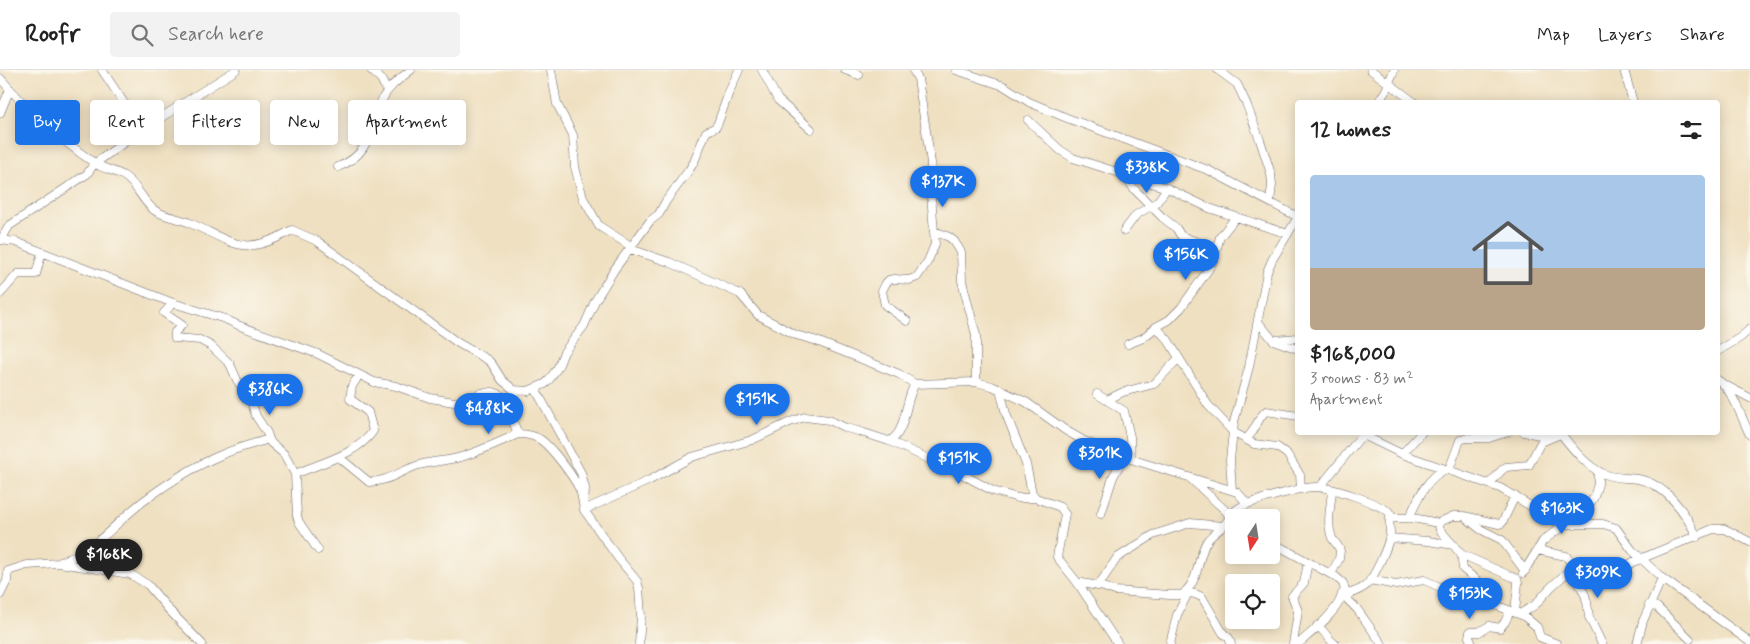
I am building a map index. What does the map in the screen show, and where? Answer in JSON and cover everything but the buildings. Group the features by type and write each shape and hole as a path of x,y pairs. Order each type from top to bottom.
{"street":[{"path":"102,70 122,100"},
{"path":"164,116 236,70"},
{"path":"372,70 381,79 387,91"},
{"path":"338,167 349,163 359,153 368,141 376,115 387,91 397,80 411,70"},
{"path":"551,70 557,104 573,134 575,167 583,198 599,226 629,245 630,249 669,262 740,294 758,315 796,335 814,340 849,356 893,372 915,384 976,382 1000,389 1026,402 1076,437 1128,458 1237,492 1245,501 1244,505"},
{"path":"0,78 58,136 94,164 114,170 125,176 135,185 156,211 190,223 228,242 242,246 265,244 292,230 322,243 458,343 488,360 502,380 514,390 528,391 545,384 554,373 564,352 584,326 595,301 650,221 659,214 666,201 689,170 706,132 716,127 718,123 728,92 739,70"},
{"path":"762,70 778,100 811,129"},
{"path":"846,70 859,75"},
{"path":"907,321 885,305 882,292 889,280 909,280 917,276 924,268 933,250 935,238 930,184 931,163 918,79 913,70"},
{"path":"956,70 1004,86 1029,102 1067,118 1208,170 1295,216"},
{"path":"1218,70 1237,84 1246,103 1271,174 1270,202"},
{"path":"1371,70 1411,100"},
{"path":"1380,100 1394,70"},
{"path":"1624,70 1632,100"},
{"path":"0,113 10,89"},
{"path":"1028,120 1067,155 1167,188 1185,198 1288,234"},
{"path":"123,145 94,164 87,174 9,226 1,240 16,242 173,303 225,319 318,354 374,382 396,386 430,398 466,402 487,391 499,394 509,403"},
{"path":"1123,173 1128,183 1162,218 1176,228 1185,239 1216,249"},
{"path":"1124,231 1136,215 1152,206 1167,188"},
{"path":"1128,344 1143,338 1156,327 1169,320 1186,302 1211,266 1220,237 1236,217"},
{"path":"1232,490 1230,460 1233,432 1259,323 1261,302 1272,260 1295,221"},
{"path":"934,232 949,237 961,252 962,281 976,335 976,382"},
{"path":"0,294 18,274 36,274 42,252"},
{"path":"173,303 164,313 182,325 175,332 175,338 200,340 211,346 225,358 251,401 256,416 268,433 269,439 284,454 295,474 296,516 318,550"},
{"path":"1259,323 1273,340 1295,348"},
{"path":"1156,327 1168,340 1208,405 1233,432 1244,439 1259,445 1277,447 1287,454 1300,475 1301,489"},
{"path":"1720,350 1750,329"},
{"path":"1273,340 1295,338"},
{"path":"1107,400 1123,392 1154,384 1178,359"},
{"path":"295,474 331,459 340,458 370,437 374,431 368,412 350,399 352,386 359,375"},
{"path":"1721,382 1750,398"},
{"path":"1721,382 1750,435"},
{"path":"889,442 896,438 900,431 910,392 915,384"},
{"path":"535,388 581,473 585,488 584,510"},
{"path":"1000,389 1006,414 1026,464 1032,493 1036,498"},
{"path":"514,390 515,393 510,397 509,403 518,434"},
{"path":"1097,394 1124,411 1130,437 1128,458 1113,478 1101,514"},
{"path":"1244,439 1251,434 1262,414 1266,411 1295,416"},
{"path":"584,510 650,480 692,457 752,440 790,422 806,417 829,420 846,428 889,442 962,474 992,491 1018,498 1036,498 1060,507 1064,511 1065,518 1057,557 1077,582 1118,644"},
{"path":"340,458 369,482 373,482 417,466 471,454 518,434 535,436 547,446 576,482 582,496 584,510 637,581 641,616 638,630 639,644"},
{"path":"1320,487 1362,435"},
{"path":"1368,435 1402,454 1490,484 1516,496 1552,520 1565,524 1603,524 1616,528 1632,550 1662,578 1750,642"},
{"path":"1402,454 1419,435"},
{"path":"1409,518 1430,480 1438,473 1447,470 1460,440 1467,438 1489,438 1498,435"},
{"path":"1490,484 1506,467 1529,465 1541,442 1560,435 1598,471 1612,477 1638,480 1658,486 1684,514 1697,537"},
{"path":"0,595 8,571 27,565 58,562 73,558 91,548 143,501 174,480 221,454 269,439"},
{"path":"1576,524 1580,511 1594,497 1598,484 1598,471"},
{"path":"1190,478 1225,510"},
{"path":"1238,509 1244,505 1301,489 1320,487 1380,506 1390,513 1389,538 1370,580 1364,588 1344,594 1317,626 1298,644"},
{"path":"1331,574 1339,559 1340,551 1334,540 1329,520 1332,490"},
{"path":"1390,518 1409,518 1438,523 1453,516 1464,516 1501,524 1516,496"},
{"path":"1464,516 1480,528 1502,540 1525,571"},
{"path":"1098,586 1117,558 1153,535 1190,522 1225,523"},
{"path":"1438,523 1440,530 1461,554 1518,582"},
{"path":"1515,612 1518,582 1546,538 1565,524"},
{"path":"1170,644 1177,615 1186,593 1192,586 1206,543 1215,532 1225,525"},
{"path":"1537,550 1566,556 1575,566 1592,571 1616,573 1642,559 1713,529 1719,528 1750,542"},
{"path":"1389,538 1454,545"},
{"path":"1280,547 1331,574 1342,583 1344,594 1382,644"},
{"path":"1461,554 1462,566 1480,585 1480,597 1482,600"},
{"path":"58,562 119,571 143,580 202,644"},
{"path":"1293,644 1298,611 1292,596 1304,584 1308,562"},
{"path":"1472,644 1469,637 1470,632 1479,632 1489,626 1500,628 1515,612 1535,605 1550,588 1575,566"},
{"path":"1568,572 1577,579 1582,589 1587,602 1589,618 1602,644"},
{"path":"1637,644 1638,635 1649,605 1662,578"},
{"path":"1370,580 1396,585 1424,580 1458,595 1482,600 1515,612 1537,627 1540,637 1557,644"},
{"path":"1077,582 1116,591 1170,595 1186,593 1202,597 1223,633 1230,638 1231,644"},
{"path":"1649,605 1656,608 1690,639"},
{"path":"1317,626 1335,644"}]}
